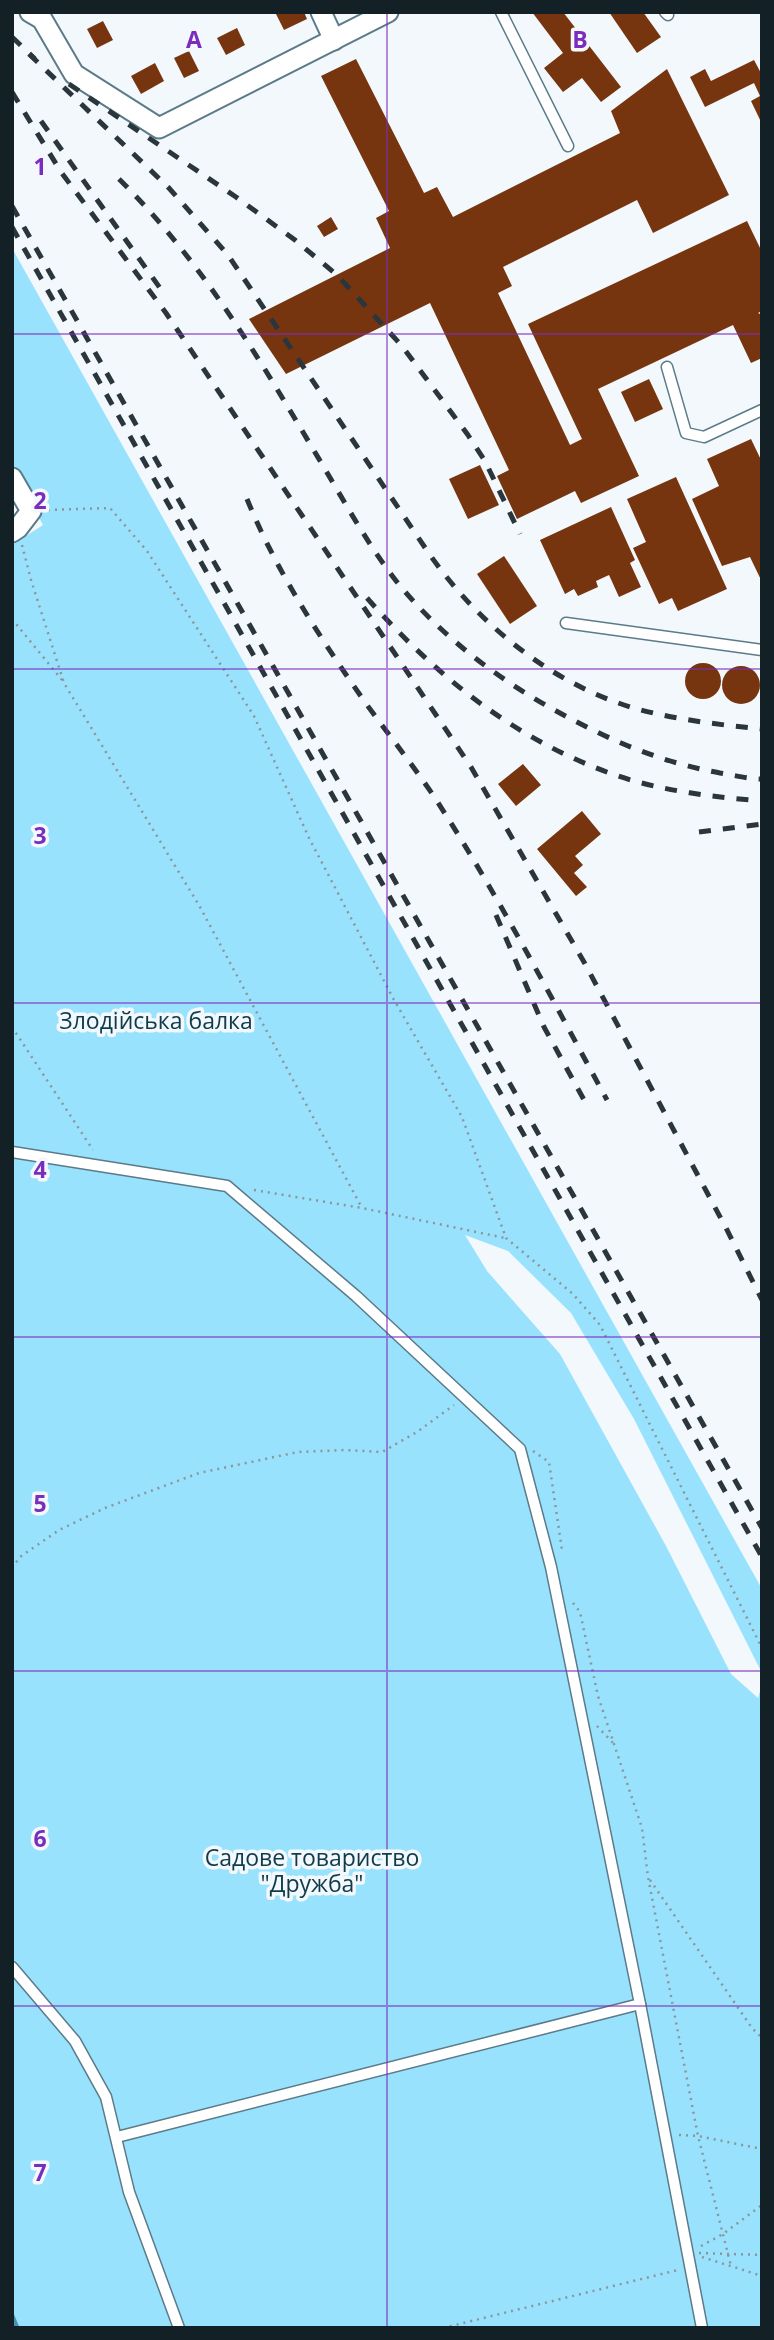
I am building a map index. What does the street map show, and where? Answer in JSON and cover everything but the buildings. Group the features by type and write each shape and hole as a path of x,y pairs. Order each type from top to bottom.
{"street":[{"path":"321,12 334,40"},
{"path":"43,15 74,74 159,128 388,12"},
{"path":"12,478 31,511 15,530"}],"lane":[{"path":"501,12 568,146"},
{"path":"667,367 686,433 704,437 759,412 762,425"},
{"path":"566,623 762,650"},
{"path":"12,1153 227,1186 356,1296 520,1449 551,1567 640,2004 702,2328"},
{"path":"12,1967 75,2041 106,2097 129,2192 179,2328"},
{"path":"117,2137 640,2004"}],"path":[{"path":"31,511 110,508 147,551 254,716 309,838 394,1000 462,1117 506,1238"},
{"path":"15,530 64,682"},
{"path":"12,619 64,682 200,907 362,1208"},
{"path":"12,1027 88,1145 109,1166"},
{"path":"227,1186 362,1208 506,1238 572,1294 600,1325 762,1648"},
{"path":"12,1568 20,1557 59,1530 104,1508 199,1473 298,1452 382,1452 417,1432 465,1397"},
{"path":"568,1598 580,1612 598,1696 642,1828 648,1877 698,2136 731,2266"},
{"path":"648,1877 752,2028 762,2038"},
{"path":"665,2134 698,2136 762,2149"},
{"path":"689,2253 723,2234 762,2205"},
{"path":"689,2253 762,2255"},
{"path":"689,2253 762,2276"},
{"path":"443,2328 692,2267"}],"green space":[{"path":"12,248 762,1589 762,1673 634,1419 571,1313 508,1251 465,1235 487,1271 560,1354 666,1546 731,1674 758,1698 762,1684 762,2328 12,2328 12,545 43,525 12,467"}],"waterway":[{"path":"12,2316 17,2328"}],"railway":[{"path":"12,37 35,59"},
{"path":"29,54 168,187 228,255 430,555 472,606 496,629 550,670 609,700 671,717 762,729"},
{"path":"69,84 236,197 337,275 402,346 468,435 485,461 520,534"},
{"path":"12,92 61,172 166,313 471,767 584,962 762,1300"},
{"path":"41,121 165,295"},
{"path":"119,179 148,209 201,274 270,377 377,554 401,587 443,631 490,670 516,687 541,703 610,738 656,757 688,766 762,779"},
{"path":"12,206 762,1528"},
{"path":"12,227 762,1557"},
{"path":"247,499 272,553 317,630 367,705 433,795 479,870 607,1100"},
{"path":"367,598 393,627 449,679 479,703 544,744 578,761 633,781 725,798 762,801"},
{"path":"699,832 762,824"},
{"path":"496,915 544,1027 589,1109"}],"park label":[{"name":"Злодійська балка","path":"156,1020"},
{"name":"Садове товариство \"Дружба\"","path":"312,1870"}]}
